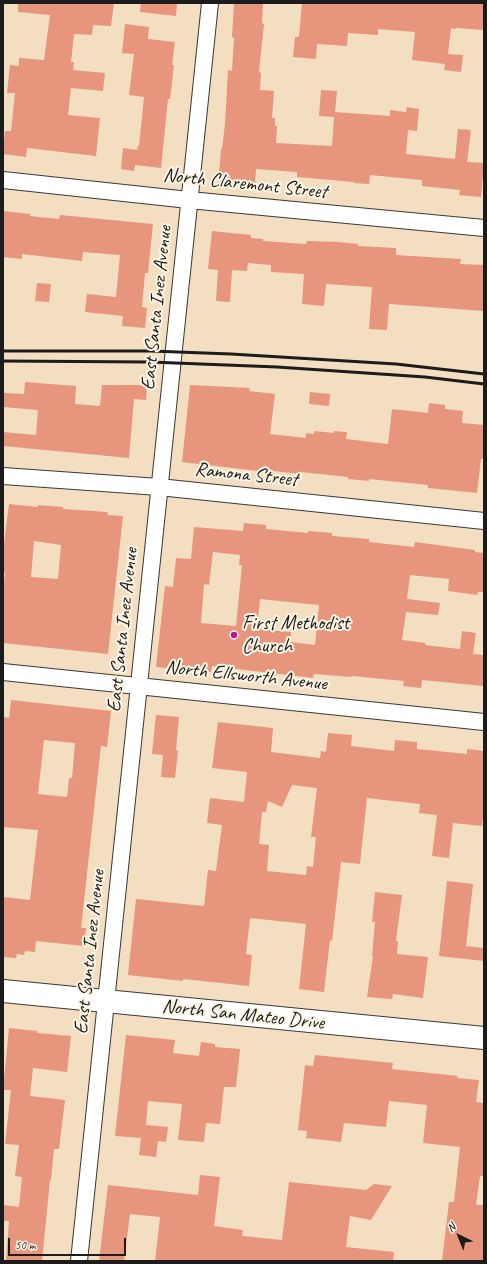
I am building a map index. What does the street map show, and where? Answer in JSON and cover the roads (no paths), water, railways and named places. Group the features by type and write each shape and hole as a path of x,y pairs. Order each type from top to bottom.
{"main road":[{"name":"North San Mateo Drive","path":"3,991 484,1038"}],"street":[{"name":"East Santa Inez Avenue","path":"79,1261 210,3"},
{"name":"North Claremont Street","path":"3,180 189,200 484,228"},
{"name":"Ramona Street","path":"3,476 160,487 484,521"},
{"name":"North Ellsworth Avenue","path":"3,672 484,722"}],"railway":[{"path":"3,351 151,351 231,354 396,364 484,374"},
{"path":"3,361 150,362 277,367 425,377 484,384"}],"place":[{"name":"First Methodist Church","path":"234,635"}]}
